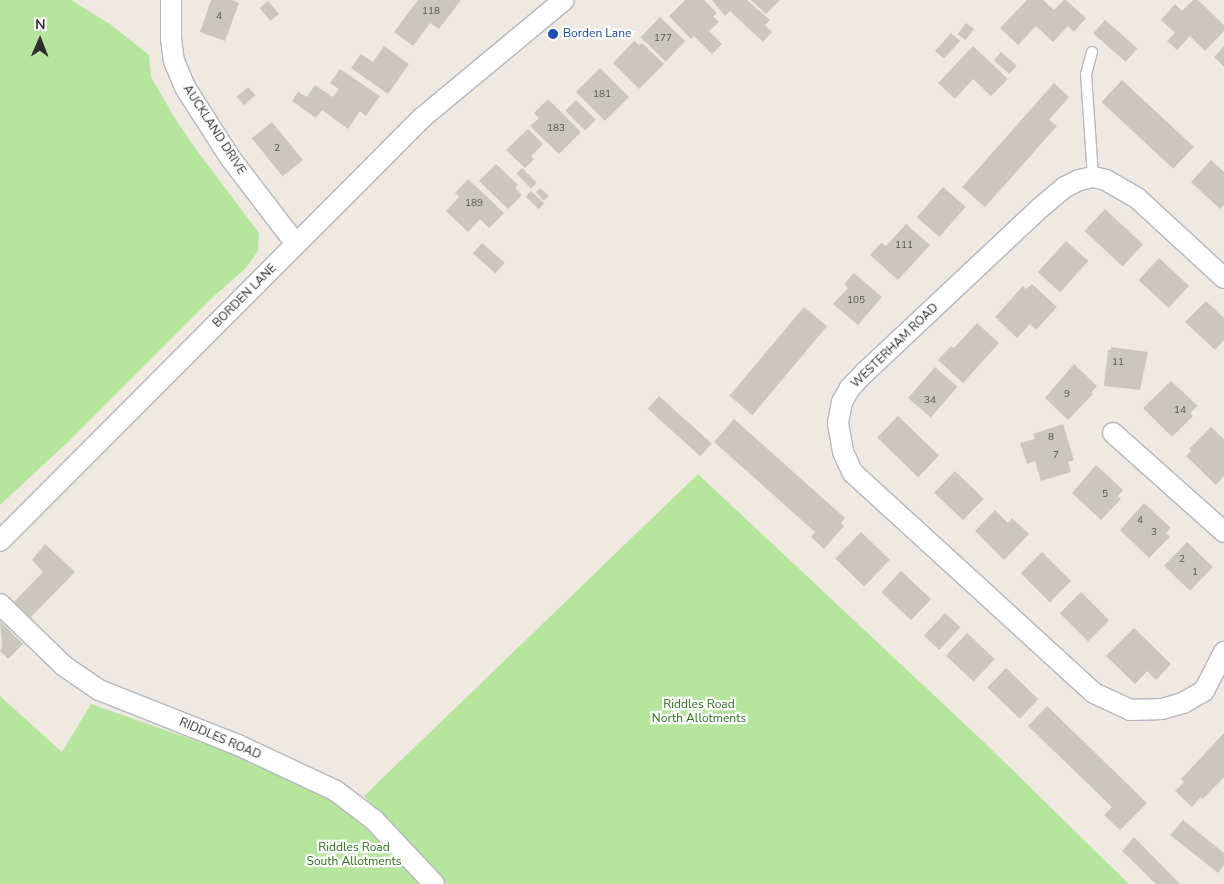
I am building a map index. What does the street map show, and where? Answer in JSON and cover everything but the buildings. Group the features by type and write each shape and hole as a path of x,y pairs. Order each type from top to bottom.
{"street":[{"name":"AUCKLAND DRIVE","path":"171,0 171,38 174,62 186,89 231,159 296,244"},
{"name":"BORDEN LANE","path":"0,541 424,117 564,0"},
{"path":"1093,178 1106,180 1137,198 1224,278"},
{"name":"WESTERHAM ROAD","path":"1093,178 1064,187 850,388 842,402 838,423 842,452 853,473 1094,692 1130,710 1162,709 1183,703 1204,691 1224,652"},
{"path":"1112,433 1224,532"},
{"name":"RIDDLES ROAD","path":"0,604 64,666 99,690 238,745 336,791 374,820 434,884"}],"lane":[{"path":"1092,52 1086,74 1093,178"}],"green space":[{"path":"0,0 71,0 110,24 149,55 151,77 176,120 259,233 258,251 245,269 214,296 69,441 0,505"},
{"name":"Riddles Road North Allotments","path":"698,474 987,745 1129,884 447,884 364,796"},
{"name":"Riddles Road South Allotments","path":"0,696 62,752 91,704 248,759 356,813 422,884 0,884"}],"place":[{"name":"Borden Lane","path":"553,34"}]}
